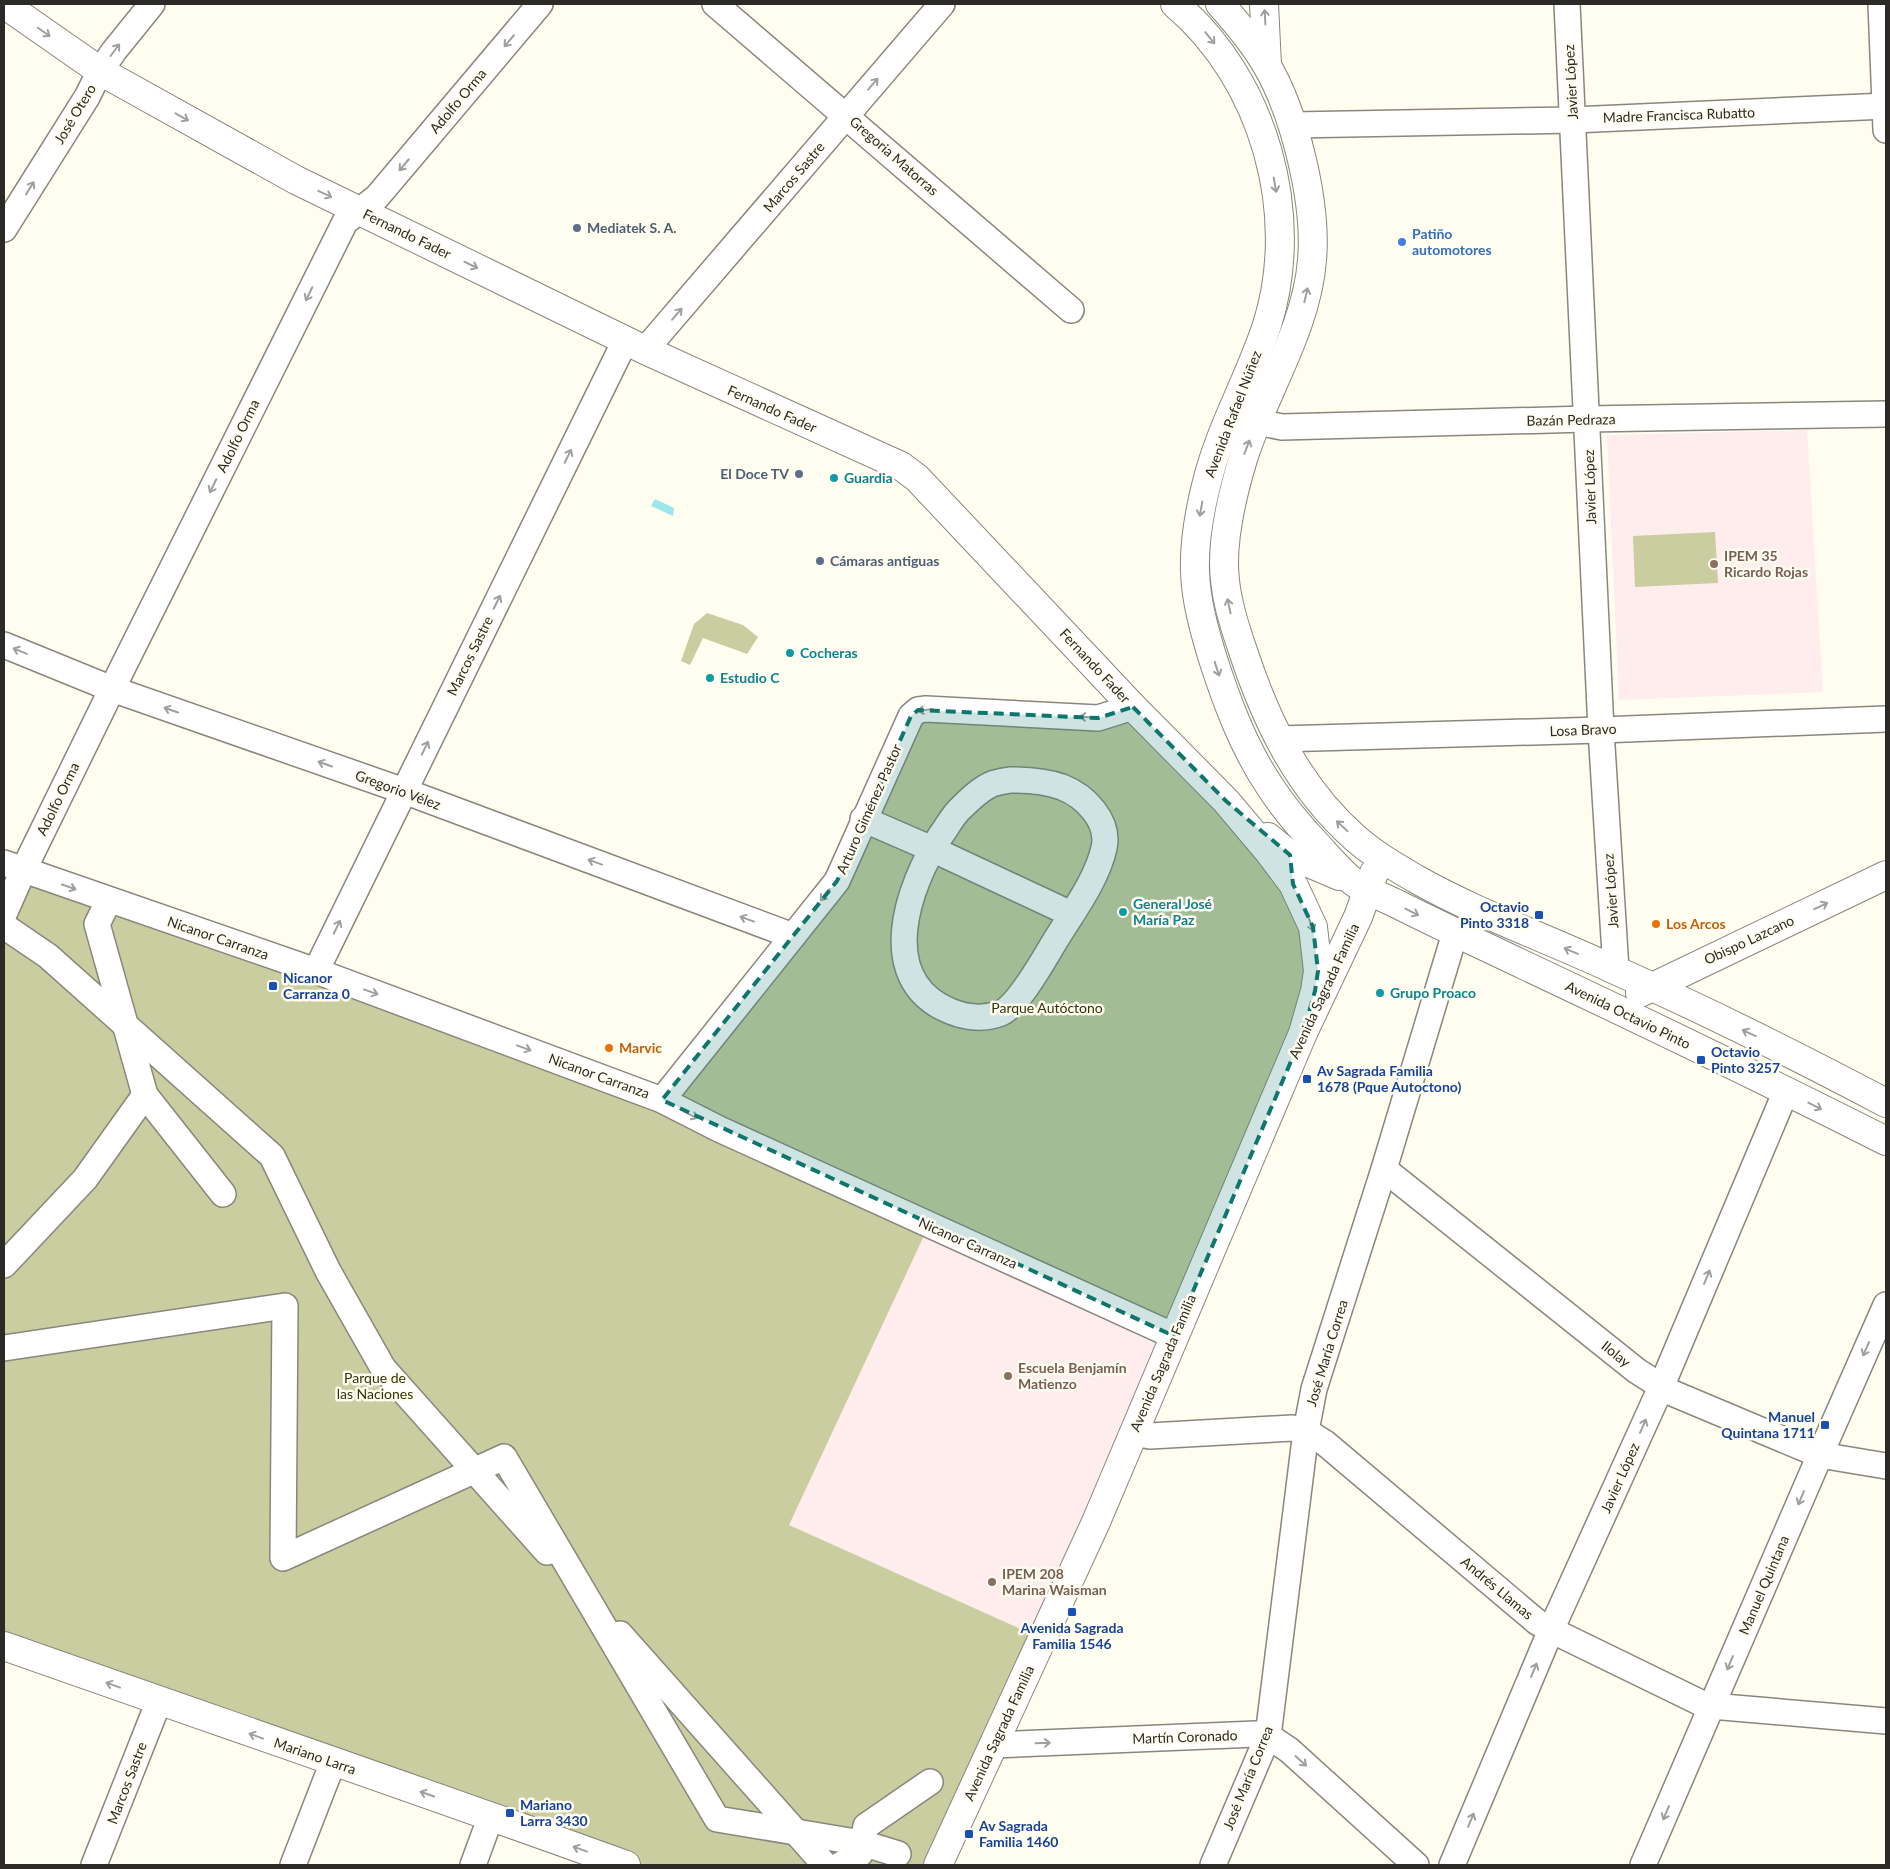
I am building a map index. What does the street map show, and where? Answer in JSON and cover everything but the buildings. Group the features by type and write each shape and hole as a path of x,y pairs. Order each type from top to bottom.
{"main road":[{"name":"Fernando Fader","path":"4,4 100,71 296,180 635,346 900,466 917,478 1226,801 1293,884 1313,927 1318,971 1315,991 1303,1033"},
{"name":"Avenida Rafael Núñez","path":"1175,4 1203,30 1220,50 1252,106 1263,138 1276,192 1280,252 1274,300 1266,327 1213,460 1202,507 1196,539 1195,570 1202,621 1232,713 1268,784 1298,824 1360,885"},
{"name":"Avenida Rafael Núñez","path":"1220,4 1249,38 1267,65 1280,91 1293,125 1300,151 1312,229 1312,261 1305,301 1243,459 1233,498 1225,542 1226,591 1232,620 1252,679 1279,739 1299,775 1320,803 1356,839 1379,857"},
{"path":"1264,4 1267,65"},
{"path":"1268,784 1290,855 1293,884"},
{"name":"Avenida Octavio Pinto","path":"1226,801 1290,855 1360,885 1455,933 1786,1091 1886,1141"},
{"path":"1379,857 1451,898 1616,970 1793,1054 1886,1103"},
{"name":"Avenida Sagrada Familia","path":"938,1865 1096,1522 1303,1033 1358,917 1360,885 1379,857"},
{"name":"Obispo Lazcano","path":"1614,1008 1650,987 1886,874"},
{"name":"Mariano Larra","path":"4,1646 626,1865"}],"street":[{"name":"José Otero","path":"4,229 87,97 100,71 152,4"},
{"name":"Adolfo Orma","path":"4,914 13,867 112,689 345,222 377,197 540,4"},
{"name":"Gregoria Matorras","path":"715,4 1071,310"},
{"name":"Marcos Sastre","path":"316,971 404,792 635,346 846,115 942,4"},
{"name":"Javier López","path":"1567,4 1601,730 1616,970"},
{"path":"1881,4 1886,114"},
{"name":"Madre Francisca Rubatto","path":"1293,125 1886,114"},
{"name":"Bazán Pedraza","path":"1257,422 1282,427 1886,414"},
{"name":"Gregorio Vélez","path":"4,644 112,689 404,792 793,936"},
{"name":"Arturo Giménez Pastor","path":"662,1100 837,881 911,716 918,710 1098,718 1134,707"},
{"name":"Losa Bravo","path":"1279,739 1601,730 1886,719"},
{"path":"1010,780 1048,783 1064,788 1092,808 1100,821 1105,846 1089,885 1071,914 1016,1001 1002,1012 982,1018 965,1017 941,1008 924,994 914,980 907,964 903,947 907,911 916,884 932,849 957,811 991,785 1010,780"},
{"path":"863,820 932,849 1071,914"},
{"name":"Nicanor Carranza","path":"13,867 316,971 662,1100 719,1129 1174,1336"},
{"path":"109,900 97,924 145,1096 223,1194"},
{"path":"4,926 48,956 272,1156 328,1271 383,1368 825,1865"},
{"name":"José María Correa","path":"1213,1865 1268,1736 1306,1431 1314,1389 1384,1169 1455,933"},
{"name":"Javier López","path":"1452,1865 1551,1630 1662,1385 1786,1091"},
{"path":"4,1265 85,1179 145,1096"},
{"name":"Ilolay","path":"1384,1169 1637,1371 1662,1385 1670,1392 1820,1455 1886,1466"},
{"name":"Manuel Quintana","path":"1643,1865 1886,1305"},
{"path":"4,1348 285,1306 283,1558 474,1470"},
{"name":"Andrés Llamas","path":"1133,1432 1150,1436 1292,1428 1306,1431 1325,1443 1537,1622 1551,1630 1701,1704 1886,1722"},
{"path":"583,1593 717,1819 862,1843 898,1854"},
{"name":"Marcos Sastre","path":"94,1865 159,1701"},
{"name":"Martín Coronado","path":"994,1745 1256,1734 1268,1736"},
{"path":"1268,1736 1289,1750 1416,1865"},
{"path":"293,1865 333,1762"},
{"path":"840,1865 860,1854 866,1826 930,1782"},
{"path":"473,1865 491,1816"}],"highlighted area":[{"path":"1133,707 1226,801 1290,855 1293,884 1313,927 1318,971 1315,991 1303,1033 1174,1336 662,1100 837,881 911,716 918,710 1098,718"}],"shaded area":[{"name":"IPEM 35 Ricardo Rojas","path":"1807,430 1823,692 1619,700 1607,435"},
{"name":"Escuela Benjamín Matienzo","path":"929,1225 1174,1336 1043,1639 788,1525"}],"green space":[{"path":"1715,532 1718,583 1635,587 1633,536"},
{"path":"707,613 743,625 758,637 747,654 703,638 690,665 681,661 694,624"},
{"name":"Parque de las Naciones","path":"1133,707 1269,852 1318,971 1174,1336 929,1225 789,1525 1043,1639 938,1865 630,1865 4,1646 4,914 23,871 662,1099 837,881 926,709"}],"water":[{"path":"655,499 674,508 673,516 651,506"}],"place":[{"name":"Mediatek S. A.","path":"577,228"},
{"name":"Patiño automotores","path":"1402,242"},
{"name":"El Doce TV","path":"799,474"},
{"name":"Guardia","path":"834,478"},
{"name":"Cámaras antiguas","path":"820,561"},
{"name":"IPEM 35 Ricardo Rojas","path":"1714,564"},
{"name":"Cocheras","path":"790,653"},
{"name":"Estudio C","path":"710,678"},
{"name":"General José María Paz","path":"1123,912"},
{"name":"Octavio Pinto 3318","path":"1539,915"},
{"name":"Los Arcos","path":"1656,924"},
{"name":"Nicanor Carranza 0","path":"273,986"},
{"name":"Grupo Proaco","path":"1380,993"},
{"name":"Marvic","path":"609,1048"},
{"name":"Octavio Pinto 3257","path":"1701,1060"},
{"name":"Av Sagrada Familia 1678 (Pque Autoctono)","path":"1307,1079"},
{"name":"Escuela Benjamín Matienzo","path":"1008,1376"},
{"name":"Manuel Quintana 1711","path":"1825,1425"},
{"name":"IPEM 208 Marina Waisman","path":"992,1582"},
{"name":"Avenida Sagrada Familia 1546","path":"1072,1612"},
{"name":"Mariano Larra 3430","path":"510,1813"},
{"name":"Av Sagrada Familia 1460","path":"969,1834"}],"park label":[{"name":"Parque Autóctono","path":"1047,1008"}]}
